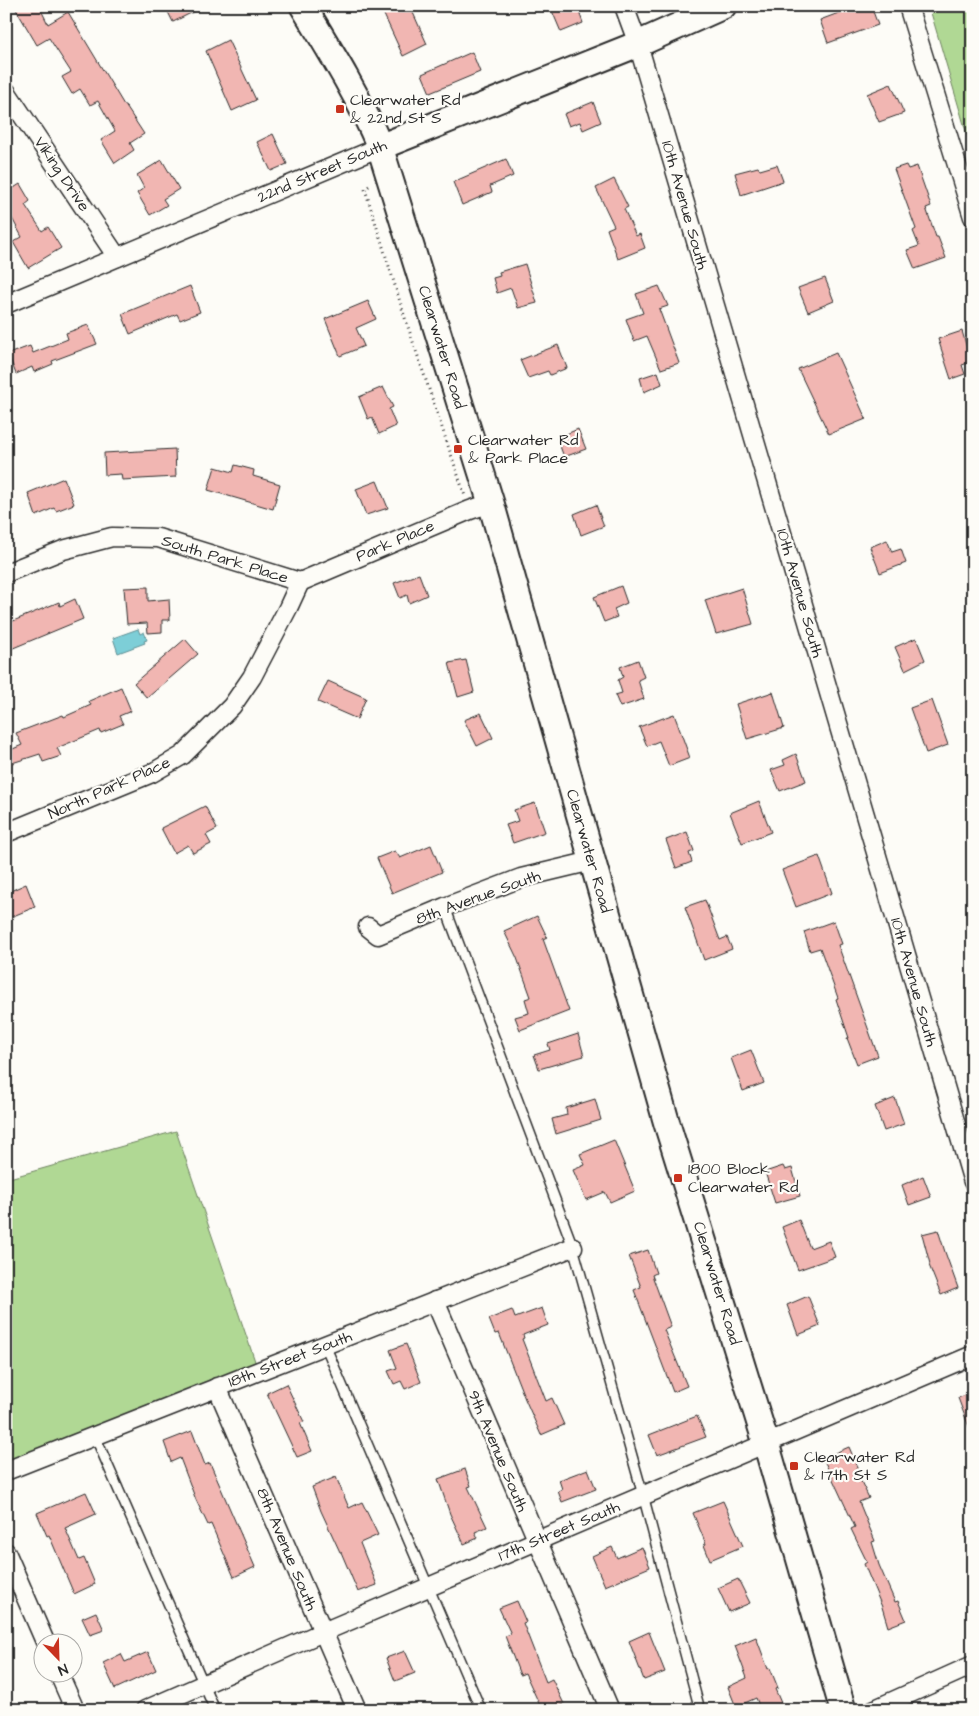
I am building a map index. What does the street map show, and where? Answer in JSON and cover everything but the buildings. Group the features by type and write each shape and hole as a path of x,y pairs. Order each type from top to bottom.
{"street":[{"name":"Clearwater Road","path":"303,6 365,112 380,147 491,504 667,1124 766,1443 843,1710"},
{"name":"10th Avenue South","path":"624,6 638,44 973,1182"},
{"name":"22nd Street South","path":"6,304 380,147 638,44 722,6"},
{"path":"908,6 973,217"},
{"name":"Viking Drive","path":"6,91 117,257"},
{"name":"Park Place","path":"300,582 470,510 491,504"},
{"name":"South Park Place","path":"6,573 63,550 112,537 158,538 300,582"},
{"name":"North Park Place","path":"6,833 152,773 182,755 232,706 252,677 300,582"},
{"name":"8th Avenue South","path":"368,927 378,935 521,878 592,861"},
{"name":"18th Street South","path":"6,1471 573,1247"},
{"name":"9th Avenue South","path":"436,1301 536,1541 610,1710"},
{"name":"17th Street South","path":"145,1710 204,1683 973,1355"},
{"name":"8th Avenue South","path":"217,1387 357,1710"},
{"path":"6,1552 42,1634"},
{"path":"873,1710 973,1665"},
{"path":"63,1684 75,1710"}],"lane":[{"path":"445,907 573,1247 643,1495 700,1710"},
{"path":"325,1345 482,1710"},
{"path":"95,1436 215,1710"}],"path":[{"path":"369,186 365,189 409,330 465,496"}],"green space":[{"path":"929,6 973,6 973,155"},
{"path":"176,1131 257,1367 6,1463 6,1179"}],"water":[{"path":"138,629 140,634 144,632 147,640 144,641 145,643 118,653 113,638"}],"place":[{"name":"Clearwater Rd & 22nd St S","path":"340,109"},
{"name":"Clearwater Rd & Park Place","path":"458,449"},
{"name":"1800 Block Clearwater Rd","path":"678,1178"},
{"name":"Clearwater Rd & 17th St S","path":"794,1466"}]}
